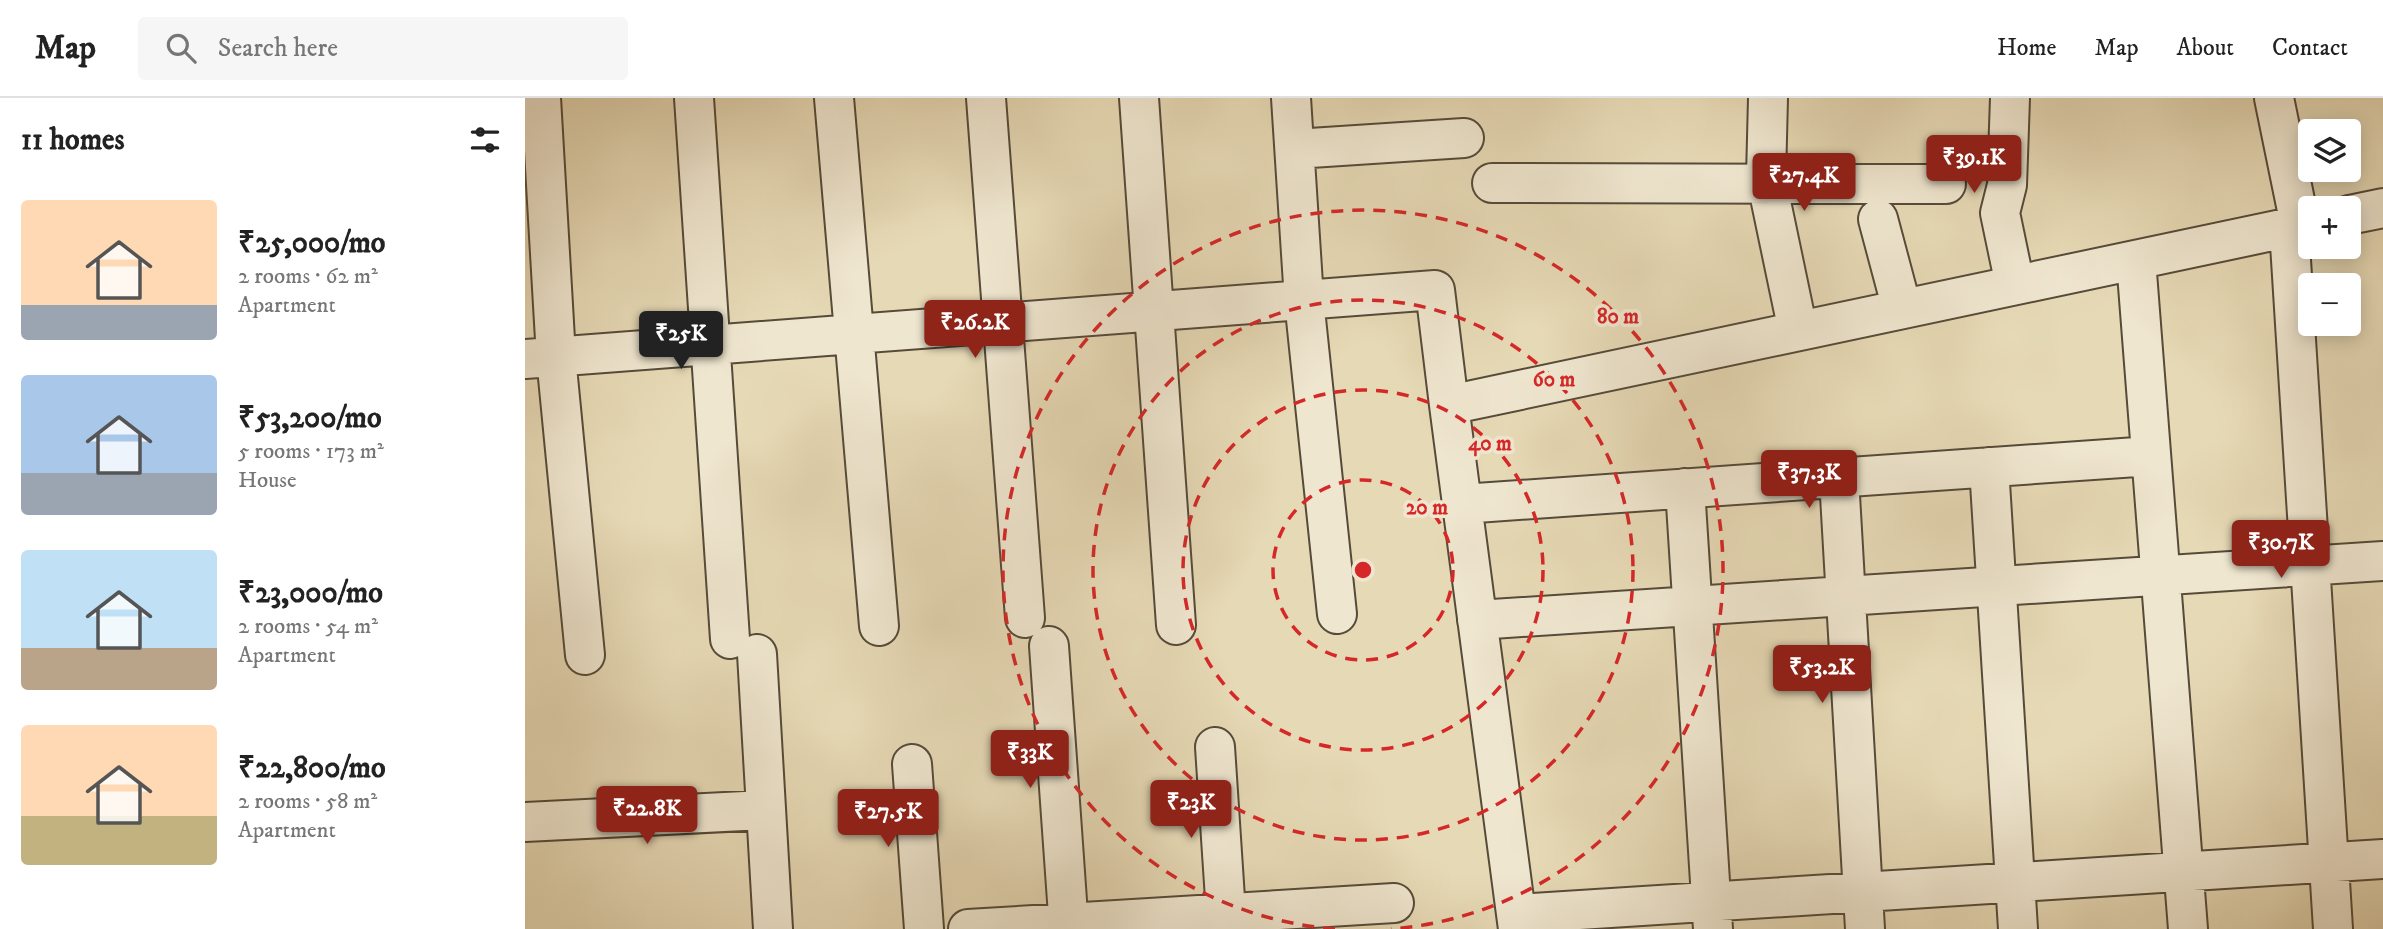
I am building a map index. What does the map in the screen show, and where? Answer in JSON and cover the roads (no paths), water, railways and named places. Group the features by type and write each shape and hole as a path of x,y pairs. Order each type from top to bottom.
{"street":[{"path":"541,98 540,358 585,655"},
{"path":"694,98 709,345 766,810 773,929"},
{"path":"834,98 879,625"},
{"path":"986,98 1024,618"},
{"path":"1139,98 1176,625"},
{"path":"1291,98 1304,300 1337,614"},
{"path":"1768,98 1767,183 1798,331"},
{"path":"2010,98 2007,185 2000,213 2015,285"},
{"path":"2274,98 2298,221"},
{"path":"1295,149 1464,138"},
{"path":"1492,183 1946,184"},
{"path":"2361,213 2383,208"},
{"path":"1878,219 1902,309"},
{"path":"1449,405 2298,226"},
{"path":"2300,259 2310,566 2333,929"},
{"path":"2136,260 2188,929"},
{"path":"540,358 1434,290 1517,922 1863,911 2015,882 2383,859"},
{"path":"1462,504 2151,456"},
{"path":"1989,467 2018,929"},
{"path":"1839,478 1863,911"},
{"path":"1685,488 1712,915"},
{"path":"1477,620 2383,561"},
{"path":"1049,646 1069,926"},
{"path":"1215,747 1226,921"},
{"path":"912,764 924,929"},
{"path":"525,822 766,810"},
{"path":"968,929 1226,921 1394,903"}]}
